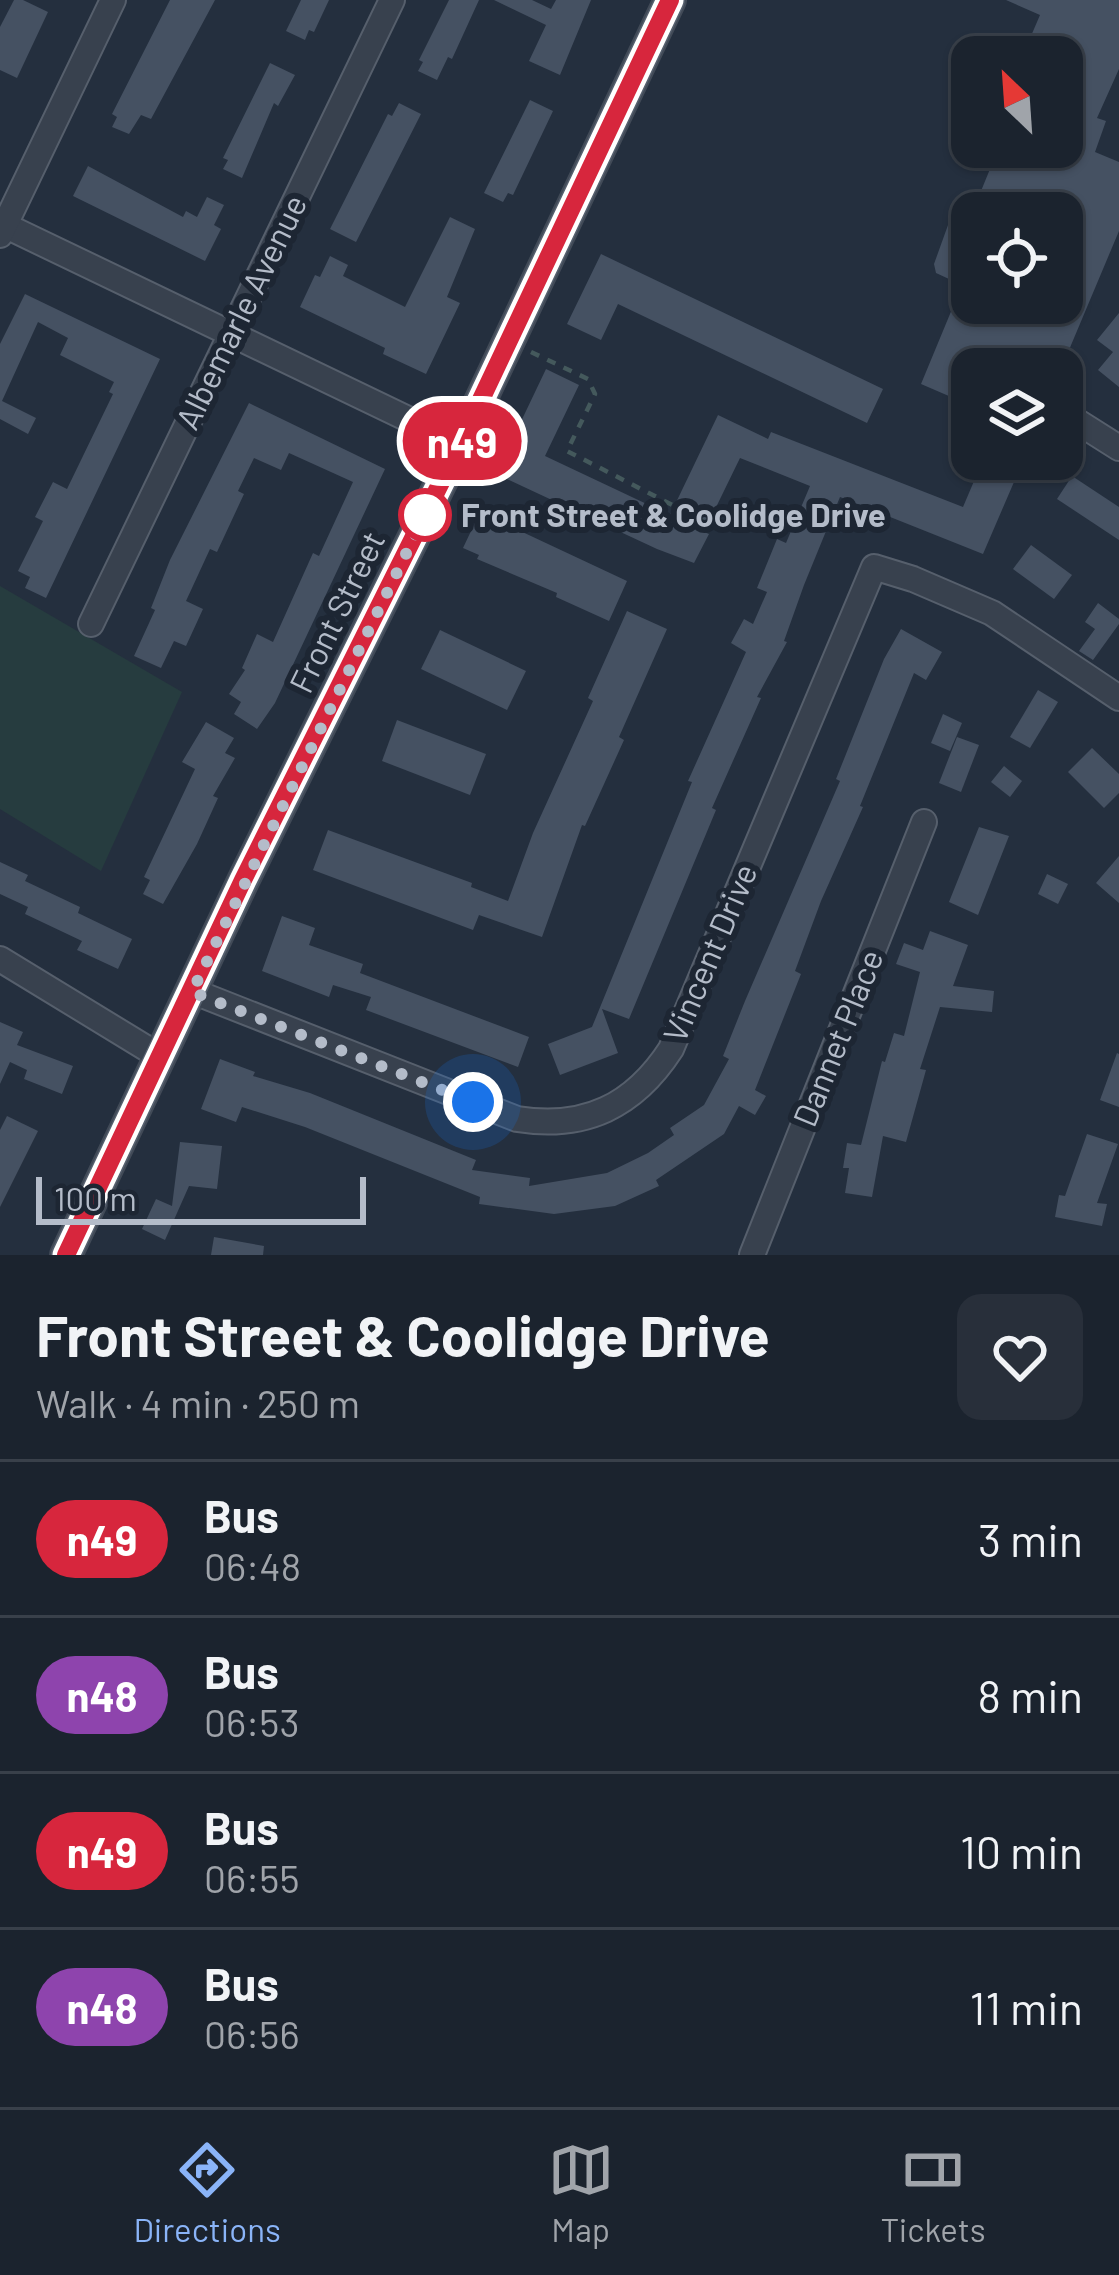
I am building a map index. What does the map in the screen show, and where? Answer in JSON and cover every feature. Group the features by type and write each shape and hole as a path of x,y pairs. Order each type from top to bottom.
{"main road":[{"name":"Front Street","path":"66,1255 670,0"}],"street":[{"path":"113,0 2,228 460,444"},
{"name":"Albemarle Avenue","path":"92,624 392,0"},
{"path":"1083,425 1119,448"},
{"name":"Vincent Drive","path":"192,992 518,1119 573,1122 622,1104 653,1076 671,1049 874,567 992,613 1119,698"},
{"name":"Dannet Place","path":"752,1255 924,822"},
{"path":"0,959 159,1055"}],"path":[{"path":"531,352 588,379 594,387 568,452 719,529"}],"green space":[{"path":"0,586 182,692 101,871 0,809"}],"building":[{"path":"14,0 48,12 17,78 0,70 0,27"},
{"path":"170,0 215,0 151,119 141,115 129,134 112,127 117,117 112,114"},
{"path":"301,0 329,0 314,32 309,30 305,40 286,31"},
{"path":"449,0 479,0 437,80 418,71 423,62 419,60"},
{"path":"494,0 532,0 551,9 556,0 591,0 560,75 529,61 546,25"},
{"path":"1006,0 1119,0 1119,69 1097,118 1106,121 1095,152 1119,162 1119,231 1083,317 1083,192 981,192 990,168 1083,168 1083,36 1031,36 1040,15"},
{"path":"270,63 295,75 278,106 274,103 242,178 223,169 228,160 223,158"},
{"path":"530,100 553,111 513,195 508,193 503,202 484,193"},
{"path":"399,103 421,114 356,242 330,229 388,114 392,116"},
{"path":"88,166 183,217 186,211 197,217 207,197 224,205 214,225 221,229 205,261 73,196"},
{"path":"450,217 475,229 447,297 460,303 426,374 383,354 385,348 300,307 330,256 348,265 343,276 405,307"},
{"path":"951,217 951,280 936,273 934,264"},
{"path":"601,254 883,389 867,423 618,304 601,340 567,324"},
{"path":"25,294 160,359 46,598 25,588 30,577 18,571 43,521 35,517 53,482 67,489 113,394 109,392 114,382 60,355 68,338 38,322 2,401 36,418 28,434 0,419 0,344"},
{"path":"951,312 951,324 1080,324 1070,348 951,348 951,397 921,384"},
{"path":"1119,313 1119,387 1098,370 1113,352 1097,340"},
{"path":"546,369 579,385 545,456 670,515 718,415 768,439 771,432 963,507 974,480 1014,482 983,554 840,497 804,585 787,642 757,697 761,698 629,1019 602,1009 618,1053 560,1075 548,1044 592,1027 692,782 688,781 746,652 731,643 744,619 753,624 767,592 757,588 777,539 786,543 810,486 740,458 694,563 496,474"},
{"path":"249,403 385,469 275,703 257,729 234,714 241,702 229,694 245,670 257,634 273,642 313,553 319,556 353,482 289,453 281,470 254,458 238,491 244,494 217,552 210,549 186,601 203,609 186,646 174,641 161,668 134,656 170,560"},
{"path":"1069,480 1078,480 1119,507 1119,540 1057,499"},
{"path":"480,512 627,581 609,621 463,548"},
{"path":"1031,545 1072,575 1054,599 1013,569"},
{"path":"1098,603 1119,624 1093,660 1079,651 1095,629 1085,622"},
{"path":"627,611 667,629 619,737 624,740 582,825 542,937 479,915 473,930 313,870 328,830 508,901"},
{"path":"901,629 942,652 926,680 914,673 821,901 795,971 801,974 755,1090 766,1096 755,1115 739,1106 724,1134 656,1180 659,1186 615,1206 554,1214 479,1204 480,1197 305,1127 242,1107 236,1122 201,1109 220,1059 255,1072 253,1076 310,1093 476,1160 472,1170 530,1178 529,1186 607,1173 648,1153 674,1135 670,1128 704,1105 729,1059 723,1056 745,1001 840,781 836,779 884,659"},
{"path":"440,630 526,671 507,710 421,669"},
{"path":"1038,690 1058,702 1030,748 1010,737"},
{"path":"943,714 962,723 950,751 931,743"},
{"path":"397,720 486,754 470,795 382,761"},
{"path":"206,722 234,738 225,753 235,758 213,796 218,798 197,844 163,904 143,894 150,880 144,877 195,769 182,762"},
{"path":"957,737 979,745 961,792 939,783"},
{"path":"1092,748 1119,774 1119,793 1104,808 1068,772"},
{"path":"1004,766 1022,781 1010,797 991,782"},
{"path":"979,827 1009,836 978,915 949,902"},
{"path":"1119,856 1119,903 1096,883"},
{"path":"0,862 28,875 25,881 80,907 78,913 132,939 118,969 77,950 82,941 25,914 28,907 0,894"},
{"path":"1047,874 1068,884 1058,904 1038,894"},
{"path":"282,916 315,928 309,945 363,964 360,973 529,1037 518,1067 366,1010 371,997 333,985 329,997 262,971"},
{"path":"930,931 968,945 953,986 994,991 992,1012 940,1007 920,1069 926,1070 906,1142 883,1136 872,1197 845,1193 847,1143 861,1145 882,1061 894,1033 904,1036 920,972 896,964 904,943 923,950"},
{"path":"0,1022 23,1032 17,1045 73,1066 62,1094 24,1079 27,1070 10,1062 0,1084"},
{"path":"1119,1054 1119,1107 1100,1100"},
{"path":"7,1116 38,1131 0,1207 0,1130"},
{"path":"1087,1134 1118,1144 1097,1203 1107,1204 1102,1226 1055,1217 1059,1195 1065,1196"},
{"path":"180,1142 222,1146 217,1189 189,1186 165,1240 142,1229 156,1199 172,1206"},
{"path":"214,1237 264,1246 263,1255 211,1255"}],"bus line":[{"name":"n49","path":"66,1255 670,0"}],"place":[{"name":"Front Street & Coolidge Drive","path":"425,515"}],"route":[{"path":"425,515 192,992 473,1102"}]}
